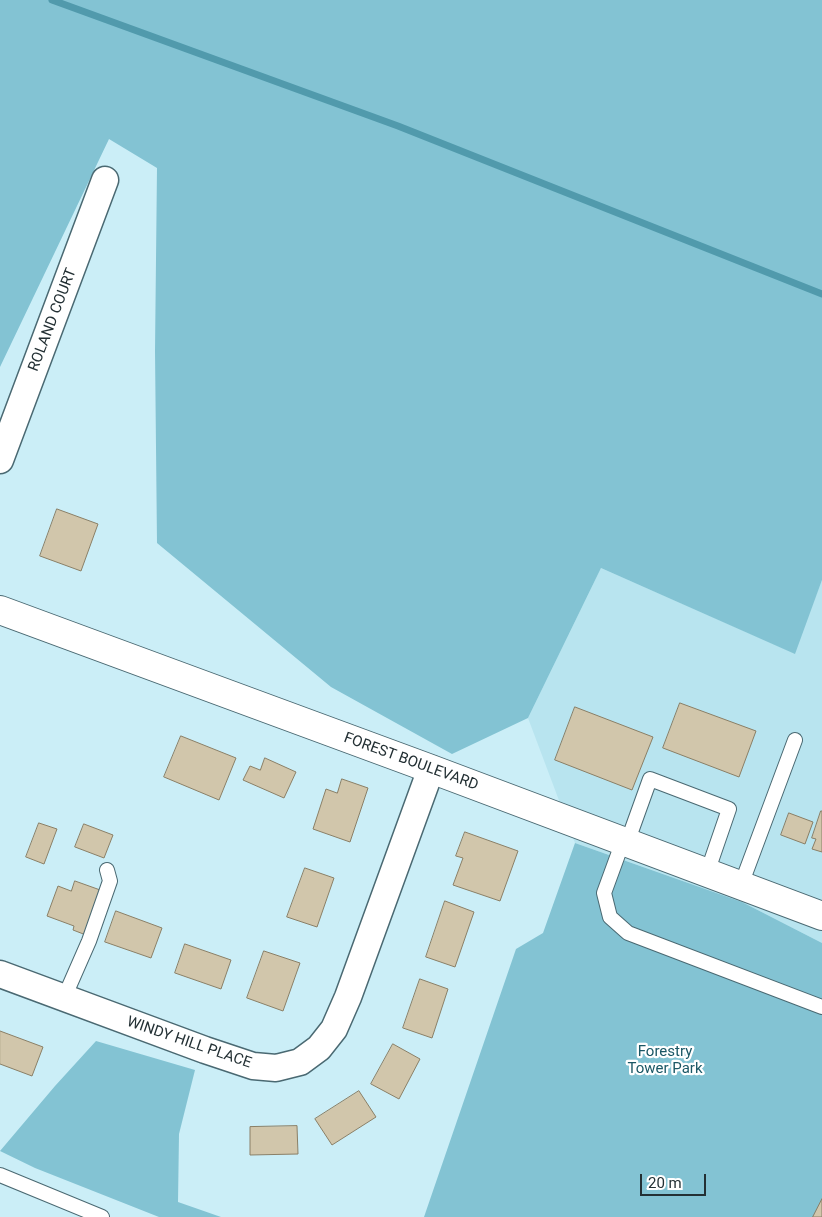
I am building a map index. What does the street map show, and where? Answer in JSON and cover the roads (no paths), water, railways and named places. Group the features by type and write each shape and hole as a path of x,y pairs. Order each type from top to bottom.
{"street":[{"name":"ROLAND COURT","path":"0,460 105,180"},
{"name":"FOREST BOULEVARD","path":"0,610 822,916"},
{"name":"WINDY HILL PLACE","path":"0,974 253,1066 276,1068 300,1062 319,1048 338,1021 431,769"}],"lane":[{"path":"741,885 795,740"},
{"path":"707,873 729,809 650,779 604,893 610,917 628,933 822,1008"},
{"path":"64,998 89,941 110,881 108,870"},
{"path":"0,1175 102,1217"}],"waterway":[{"path":"52,0 398,126 822,294"}],"park label":[{"name":"Forestry Tower Park","path":"665,1060"}]}
